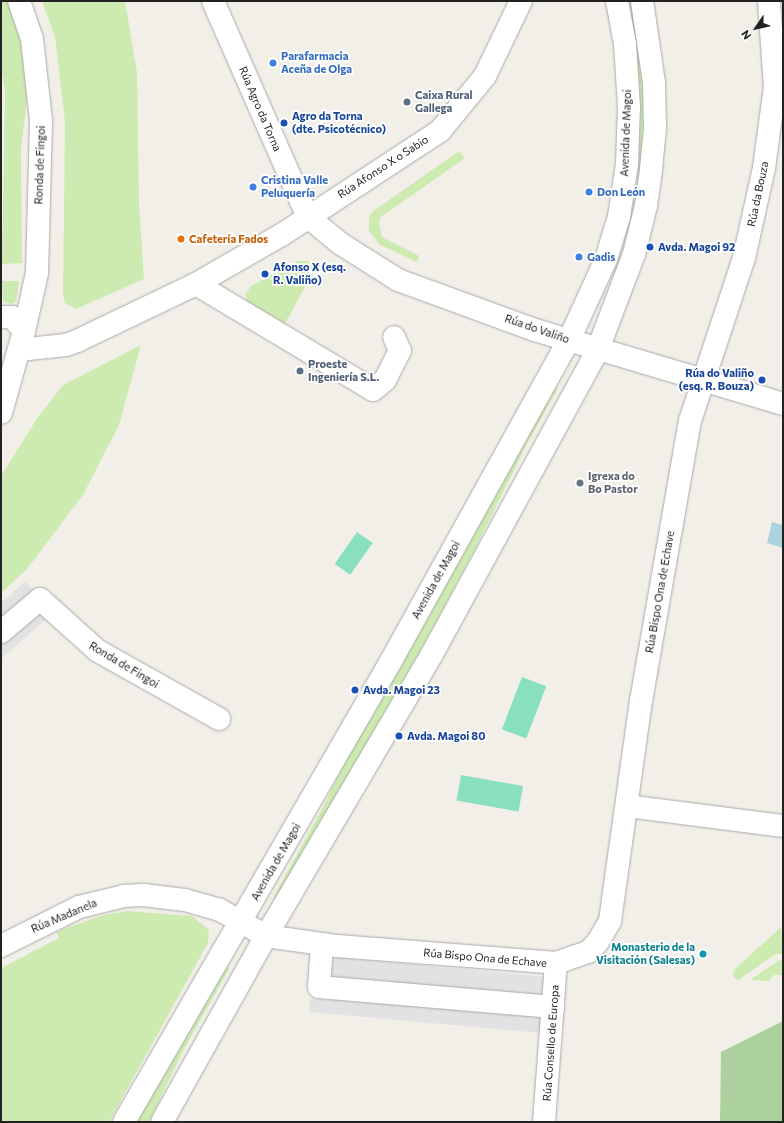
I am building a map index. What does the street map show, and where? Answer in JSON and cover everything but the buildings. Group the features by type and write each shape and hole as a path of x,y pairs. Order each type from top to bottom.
{"street":[{"name":"Ronda de Fingoi","path":"2,409 21,341 37,272 41,121 32,39 19,1"},
{"name":"Rúa Agro da Torna","path":"213,1 308,217"},
{"name":"Rúa Afonso X o Sabio","path":"21,341 66,345 196,284 308,217 440,131 484,76 521,1"},
{"name":"Avenida de Magoi","path":"124,1122 387,668 569,340 606,259 619,217 627,164 629,108 625,44 617,1"},
{"path":"162,1122 266,936 432,654 598,349 634,254 646,206 651,169 655,128 654,83 642,1"},
{"name":"Rúa da Bouza","path":"704,381 744,258 764,168 775,86 769,1"},
{"name":"Rúa do Valiño","path":"308,217 342,244 398,280 569,340 783,404"},
{"path":"196,284 373,390 386,380 400,352 394,337"},
{"path":"1,318 12,317 21,341"},
{"name":"Rúa Bispo Ona de Echave","path":"266,936 322,944 556,963 588,952 605,932 610,921 641,701 690,421 704,381"},
{"name":"Ronda de Fingoi","path":"1,632 40,599 98,651 219,719"},
{"path":"627,806 783,826"},
{"name":"Rúa Madanela","path":"1,946 79,907 124,896 185,900 220,910 266,936"},
{"path":"322,944 319,987 553,1007"},
{"name":"Rúa Consello de Europa","path":"544,1122 556,963"}],"green space":[{"path":"1,1 7,1 13,14 23,46 28,91 21,149 22,263 2,264 5,92 1,66"},
{"path":"42,1 125,1 137,73 139,202 144,279 76,309 65,303 63,294 65,122 55,37"},
{"path":"625,1 632,1 650,95 638,224 633,222 638,187 639,156"},
{"path":"459,151 465,158 381,217 379,222 382,237 419,256 417,262 380,245 369,231 369,218 372,212"},
{"path":"298,261 319,261 285,324 248,302 245,295 251,286"},
{"path":"2,281 19,281 16,302 11,304 3,301"},
{"path":"141,345 119,425 83,495 27,569 1,593 1,476 38,417 63,385"},
{"path":"552,386 558,388 526,446 439,617 279,900 274,902 274,896 322,809 347,758"},
{"path":"357,532 373,543 350,575 335,564"},
{"path":"522,677 546,686 526,739 502,729"},
{"path":"461,775 523,786 519,812 456,801"},
{"path":"128,911 192,916 209,930 208,943 109,1122 1,1122 1,968 59,938 56,932 103,915"},
{"path":"781,927 783,954 776,954 738,980 733,977 734,970"},
{"path":"781,959 783,975 774,975 769,981 750,980"},
{"path":"228,963 229,969 182,1053 149,1122 135,1122"},
{"path":"783,1021 783,1122 720,1122 721,1052"}],"shaded area":[{"path":"25,582 57,610 1,659 1,603"},
{"path":"333,957 546,977 541,1033 309,1012 310,999 329,1000"}],"water":[{"path":"772,522 783,525 783,548 767,543"}],"place":[{"name":"Parafarmacia Aceña de Olga","path":"273,63"},
{"name":"Caixa Rural Gallega","path":"407,102"},
{"name":"Agro da Torna (dte. Psicotécnico)","path":"284,123"},
{"name":"Cristina Valle Peluquería","path":"253,187"},
{"name":"Don León","path":"589,192"},
{"name":"Cafetería Fados","path":"181,239"},
{"name":"Avda. Magoi 92","path":"650,247"},
{"name":"Gadis","path":"579,257"},
{"name":"Afonso X (esq. R. Valiño)","path":"265,274"},
{"name":"Proeste Ingeniería S.L.","path":"300,371"},
{"name":"Rúa do Valiño (esq. R. Bouza)","path":"762,380"},
{"name":"Igrexa do Bo Pastor","path":"580,483"},
{"name":"Avda. Magoi 23","path":"355,690"},
{"name":"Avda. Magoi 80","path":"399,736"},
{"name":"Monasterio de la Visitación (Salesas)","path":"703,954"}]}
